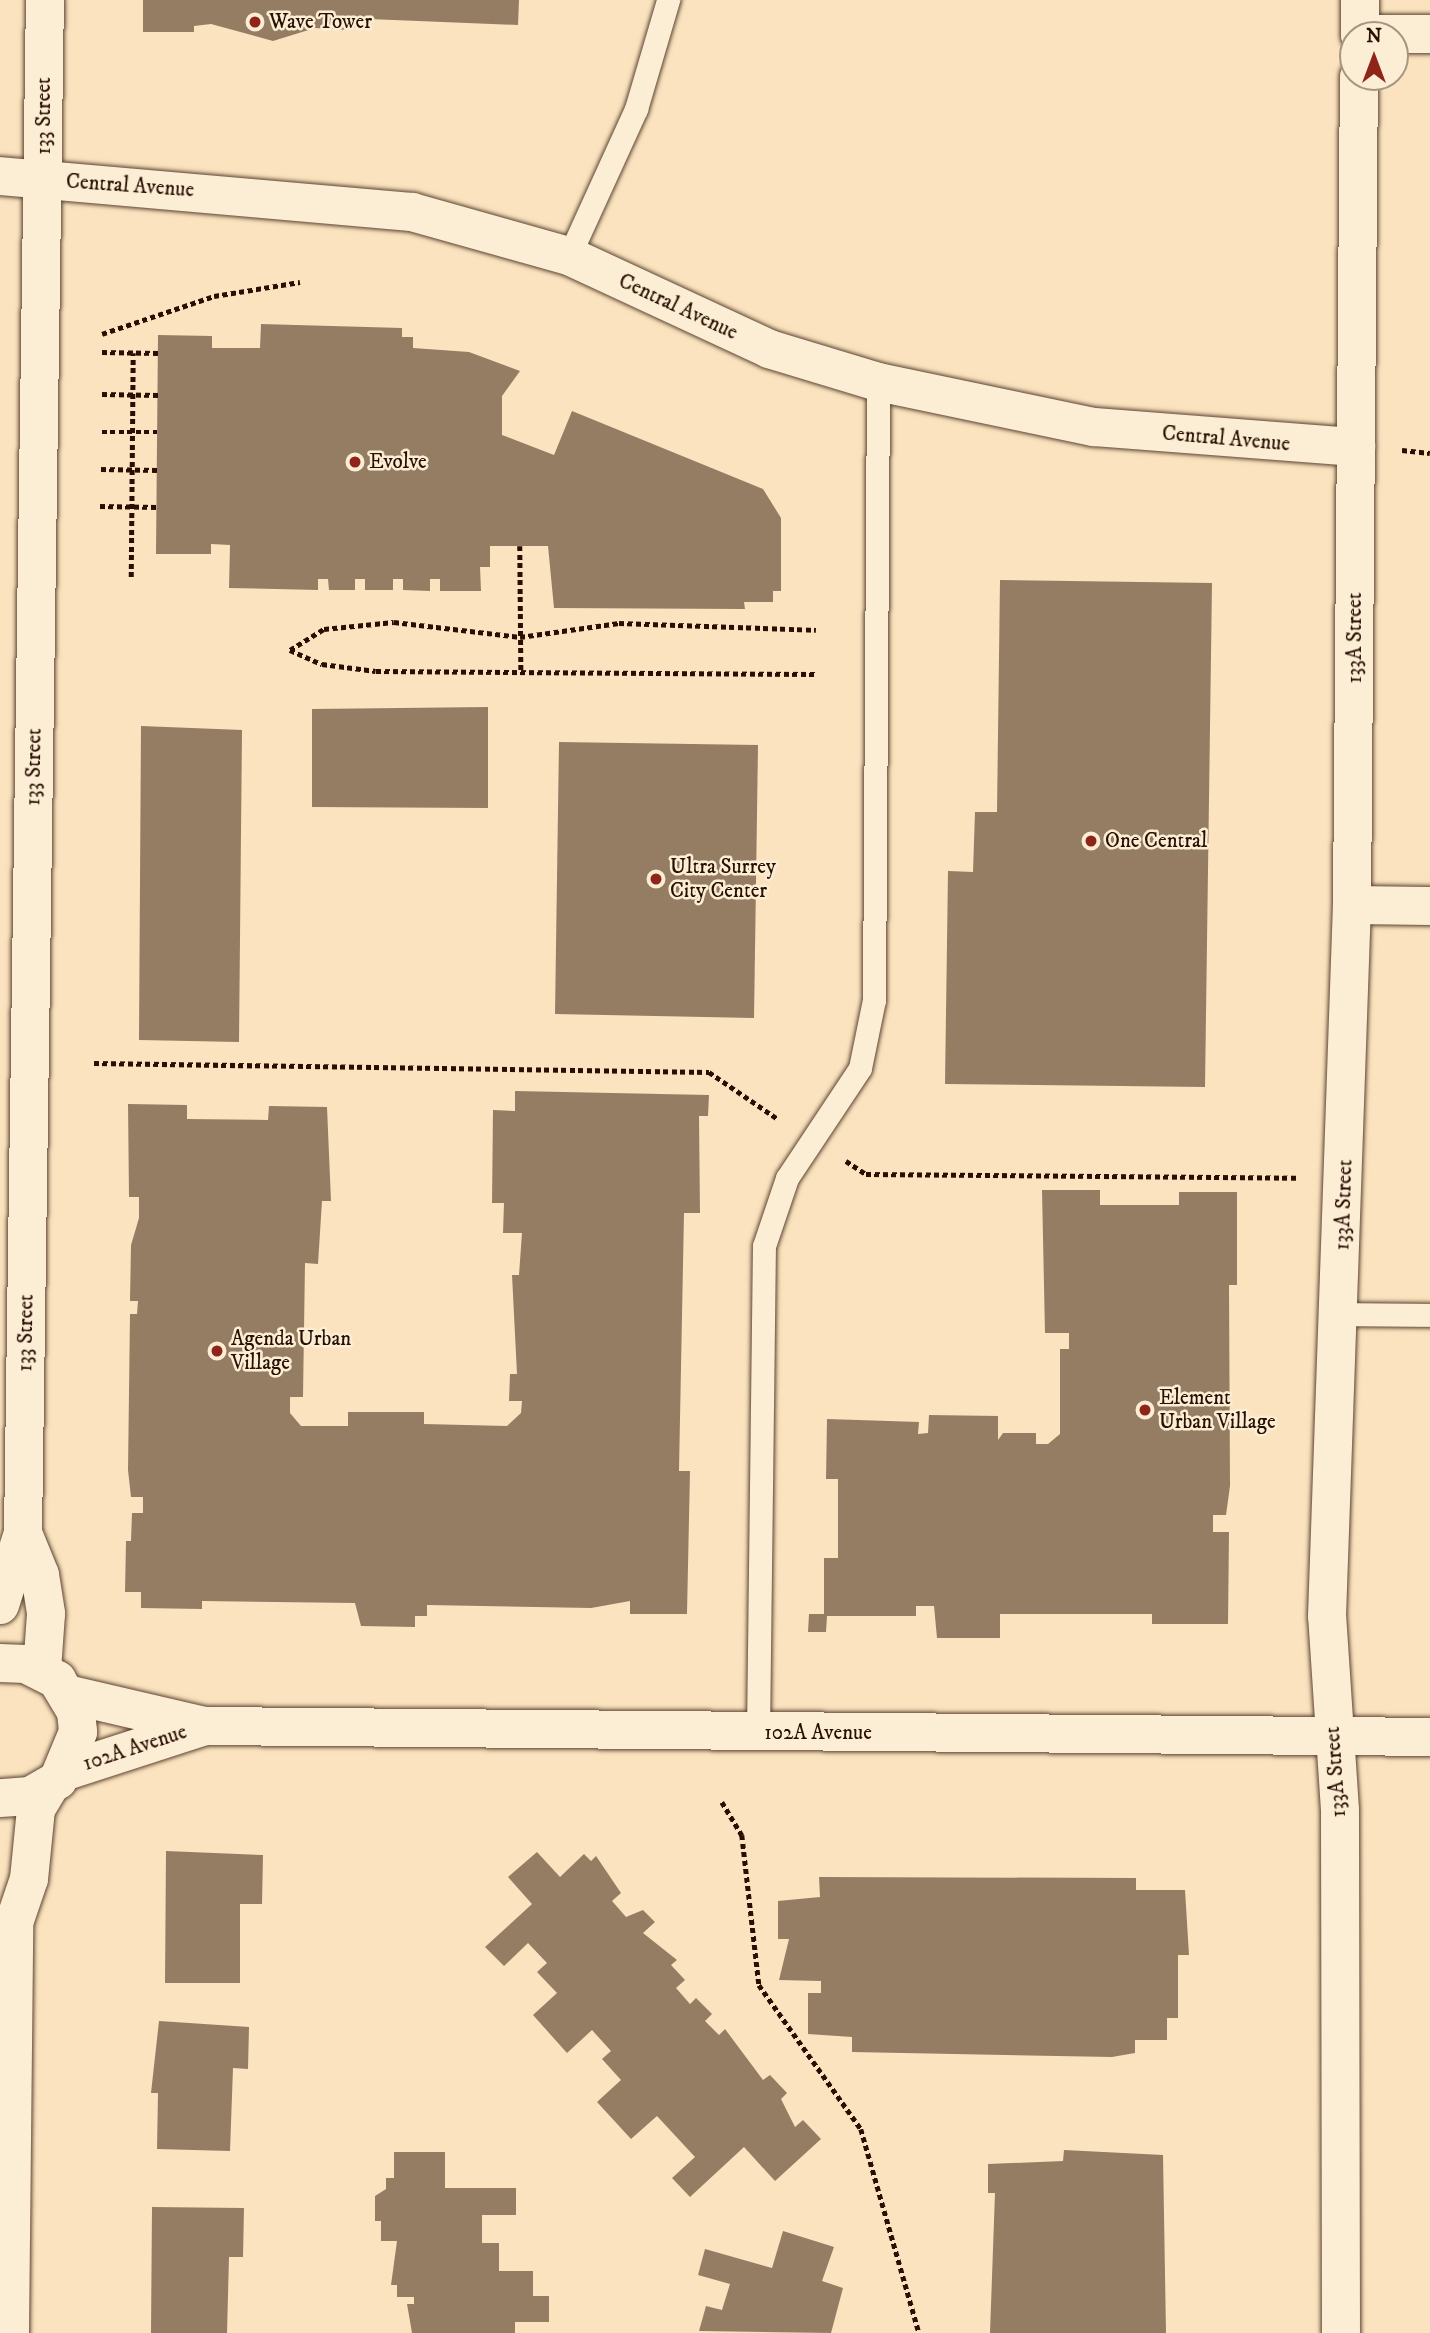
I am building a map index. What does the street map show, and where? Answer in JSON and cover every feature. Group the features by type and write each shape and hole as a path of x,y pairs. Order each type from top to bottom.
{"street":[{"name":"133 Street","path":"0,1605 23,1533 45,0"},
{"path":"1409,31 1430,34"},
{"name":"133A Street","path":"1341,2333 1340,1810 1327,1616 1346,1180 1352,905 1359,91"},
{"name":"Central Avenue","path":"0,176 412,212 569,256 769,349 878,382 1094,427 1356,447"},
{"path":"1352,905 1430,906"},
{"name":"133 Street","path":"23,1533 40,1575 55,1682"},
{"name":"102A Avenue","path":"0,1663 205,1726 1430,1737"},
{"path":"10,2333 7,1910 29,1879 36,1809 57,1779 78,1732 55,1682"},
{"name":"102A Avenue","path":"0,1798 30,1796 57,1779 205,1726"}],"lane":[{"path":"569,256 636,109 668,0"},
{"path":"758,1733 764,1246 787,1178 860,1068 874,1000 878,382"},
{"path":"1340,1314 1430,1315"}],"path":[{"path":"102,334 193,302 300,282"},
{"path":"102,352 158,353"},
{"path":"131,577 133,353"},
{"path":"102,394 158,395"},
{"path":"102,432 157,432"},
{"path":"101,469 157,470"},
{"path":"100,506 157,507"},
{"path":"520,546 521,670"},
{"path":"816,674 376,671 322,664 290,650 324,629 394,622 520,637 619,623 817,631"},
{"path":"94,1063 709,1072 782,1122"},
{"path":"814,1138 866,1174 1346,1180"},
{"path":"722,1802 742,1835 759,1985 861,2129 919,2333"}],"building":[{"name":"Wave Tower","path":"143,0 519,0 518,25 369,19 350,30 315,28 273,41 211,24 194,26 194,32 143,32"},
{"name":"Evolve","path":"261,324 402,328 402,337 413,337 413,348 469,352 520,371 502,396 502,435 554,455 572,411 763,489 781,518 781,591 773,591 773,602 744,602 745,609 554,608 548,546 490,546 490,567 480,567 481,591 440,591 440,579 430,579 430,591 403,590 403,579 393,579 393,590 365,590 365,579 355,579 355,590 329,590 328,579 318,579 318,590 229,588 230,545 211,544 211,554 156,554 158,335 212,336 212,348 260,348"},
{"name":"One Central","path":"1000,580 1212,583 1205,1087 945,1084 948,871 973,872 975,812 997,812"},
{"path":"488,707 488,808 312,807 312,709"},
{"path":"141,726 242,730 239,1042 139,1040"},
{"name":"Ultra Surrey City Center","path":"559,742 758,745 754,1018 555,1014"},
{"name":"Agenda Urban Village","path":"515,1091 709,1095 708,1116 699,1116 700,1213 684,1213 679,1471 690,1471 687,1614 630,1614 630,1601 591,1608 427,1605 427,1616 415,1616 415,1627 361,1626 355,1603 202,1601 202,1609 141,1608 141,1592 125,1592 126,1541 131,1541 132,1513 143,1513 143,1497 131,1497 128,1470 130,1314 137,1314 138,1301 130,1301 131,1245 139,1218 139,1197 129,1197 128,1104 187,1105 187,1119 268,1120 269,1106 327,1107 331,1201 322,1201 318,1264 305,1263 303,1397 290,1397 290,1413 301,1426 348,1426 348,1412 424,1412 424,1424 507,1426 521,1413 522,1401 509,1401 510,1374 517,1374 512,1275 519,1275 522,1233 503,1233 504,1203 492,1203 493,1110 515,1111"},
{"name":"Element Urban Village","path":"1042,1190 1100,1190 1100,1205 1179,1205 1179,1192 1237,1192 1237,1285 1229,1285 1230,1486 1226,1515 1213,1515 1213,1532 1229,1532 1228,1624 1152,1624 1152,1614 1000,1614 1000,1638 937,1638 934,1606 916,1606 916,1616 827,1616 826,1632 808,1632 809,1614 824,1614 824,1558 838,1558 838,1479 826,1479 827,1419 919,1422 918,1434 928,1433 929,1415 998,1416 998,1440 1003,1433 1036,1433 1036,1444 1048,1444 1060,1434 1060,1349 1069,1349 1069,1333 1045,1333"},
{"path":"166,1851 263,1855 262,1904 240,1904 240,1983 165,1983"},
{"path":"537,1852 560,1877 584,1854 591,1861 596,1856 621,1893 612,1901 626,1917 643,1910 655,1922 643,1933 677,1960 671,1965 685,1980 676,1988 690,2004 696,1998 712,2014 705,2021 719,2035 725,2029 763,2080 770,2075 787,2093 781,2099 795,2127 803,2120 821,2139 775,2181 744,2147 690,2197 672,2178 695,2157 657,2116 631,2139 597,2102 621,2080 602,2059 611,2051 592,2030 567,2053 533,2015 557,1993 537,1972 547,1963 528,1943 504,1966 485,1947 532,1904 508,1877"},
{"path":"819,1877 1136,1878 1136,1890 1185,1890 1189,1955 1178,1955 1178,2018 1167,2018 1167,2040 1135,2040 1135,2053 1112,2057 852,2052 852,2037 808,2034 808,1993 821,1993 821,1981 779,1980 789,1939 778,1939 778,1901 820,1897"},
{"path":"159,2021 249,2027 248,2069 233,2068 230,2151 157,2149 158,2093 151,2093"},
{"path":"1064,2150 1163,2155 1166,2333 990,2333 995,2193 988,2193 988,2164 1063,2161"},
{"path":"394,2152 445,2152 445,2188 516,2188 516,2215 482,2215 482,2243 499,2243 499,2271 533,2271 533,2296 549,2296 549,2322 515,2322 515,2333 412,2333 407,2304 414,2304 414,2297 397,2297 397,2285 391,2285 397,2241 381,2241 381,2221 375,2221 375,2196 386,2189 386,2178 394,2178"},
{"path":"152,2207 244,2208 243,2257 229,2257 227,2333 151,2333"},
{"path":"783,2231 834,2247 822,2281 843,2288 831,2333 699,2331 706,2306 722,2310 730,2284 698,2275 705,2249 772,2268"}],"place":[{"name":"Wave Tower","path":"255,22"},
{"name":"Evolve","path":"355,462"},
{"name":"One Central","path":"1091,841"},
{"name":"Ultra Surrey City Center","path":"656,879"},
{"name":"Agenda Urban Village","path":"217,1351"},
{"name":"Element Urban Village","path":"1145,1410"}]}
